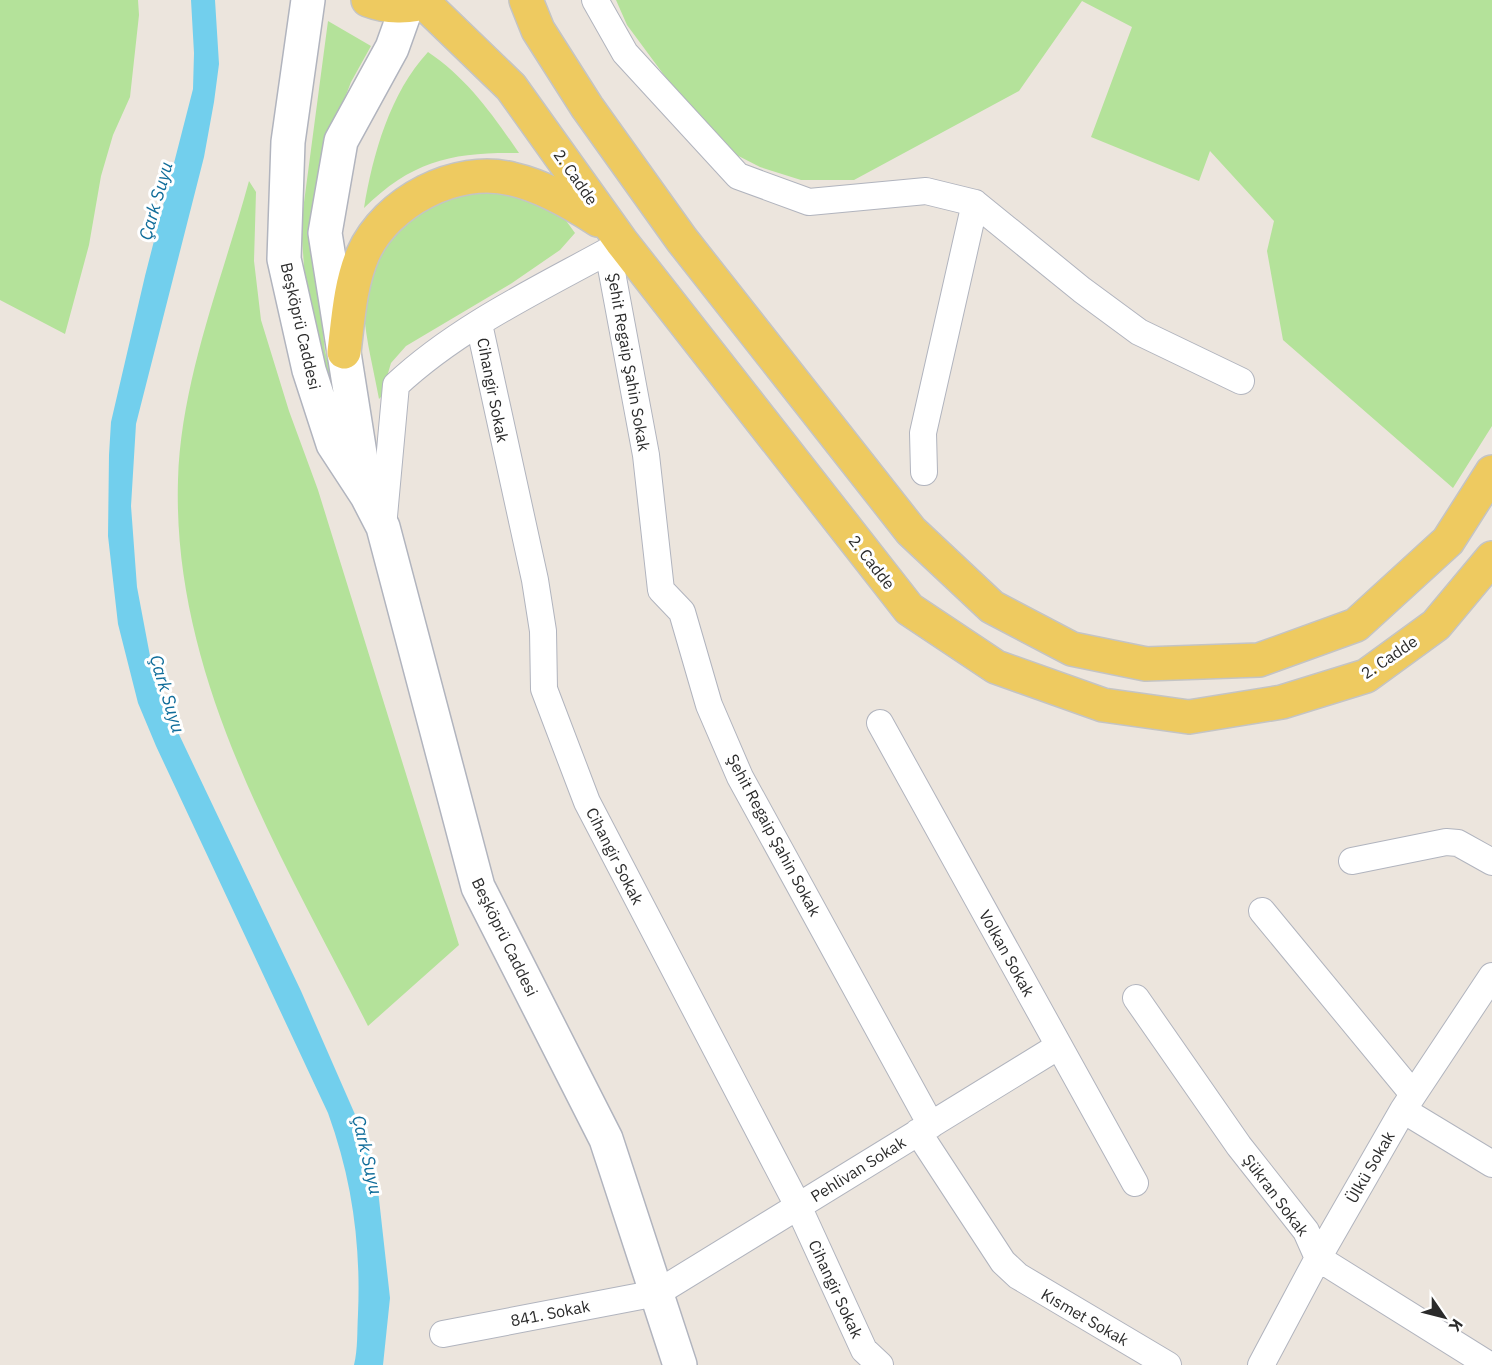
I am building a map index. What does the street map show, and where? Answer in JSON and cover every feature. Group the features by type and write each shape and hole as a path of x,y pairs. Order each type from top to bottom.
{"main road":[{"name":"Beşköprü Caddesi","path":"308,0 288,142 284,259 309,370 333,444 367,496 383,527 478,887 606,1138 680,1365"},
{"path":"368,0 378,4 419,3"},
{"path":"526,0 538,30 587,108 681,240 911,531 992,607 1072,649 1146,664 1259,660 1356,625 1448,541 1492,472"},
{"name":"Beşköprü Caddesi","path":"367,496 325,233 341,141 419,3"},
{"name":"2. Cadde","path":"419,3 511,87 614,240 909,609 996,667 1102,705 1188,717 1282,702 1366,676 1436,625 1492,558"},
{"path":"344,352 351,293 364,252 396,208 434,186 477,177 511,178 565,198 614,240"}],"street":[{"path":"595,0 626,52 738,176 809,202 926,191 975,203 1082,290 1139,332 1241,381"},
{"path":"924,472 923,433 975,203"},
{"path":"383,527 396,386 420,363 614,240"},
{"name":"Şehit Regaip Şahin Sokak","path":"614,240 646,455 661,590 682,612 709,705 740,777 925,1128 1003,1262 1032,1286"},
{"name":"Cihangir Sokak","path":"479,324 535,580 543,631 544,689 587,802 798,1206 872,1357"},
{"name":"Volkan Sokak","path":"880,723 1135,1183"},
{"path":"1352,861 1446,842 1458,843 1492,862"},
{"path":"1262,911 1408,1102 1492,1164"},
{"name":"Ülkü Sokak","path":"1261,1365 1318,1258 1408,1102 1492,976"},
{"name":"Şükran Sokak","path":"1136,998 1239,1146 1306,1231 1318,1258"},
{"name":"Pehlivan Sokak","path":"657,1293 1059,1046"},
{"path":"1318,1258 1489,1365"},
{"name":"Kısmet Sokak","path":"1032,1286 1168,1365"},
{"name":"841. Sokak","path":"443,1334 657,1293"}],"green space":[{"path":"0,0 138,0 139,15 130,97 113,135 101,176 89,245 65,334 0,300"},
{"path":"616,0 1492,0 1492,426 1453,488 1283,340 1267,251 1274,221 1210,151 1199,181 1091,137 1132,27 1082,1 1019,91 854,180 801,180 760,167 715,144 627,25"},
{"path":"328,21 371,46 351,82 332,132 314,248 325,351 339,405 330,395 305,280 301,225"},
{"path":"428,52 467,85 519,153 474,154 435,162 400,179 364,208 372,167 393,105 403,86"},
{"path":"249,181 256,192 254,261 261,320 289,411 318,490 459,945 368,1026 268,830 238,763 213,695 193,625 181,553 178,480 187,404 205,329"},
{"path":"477,189 516,192 562,215 575,233 560,250 512,283 406,346 391,363 379,399 364,313 365,289 372,267 383,248 397,231 415,216 434,204"}],"water":[{"name":"Çark Suyu","path":"191,0 215,0 219,64 204,157 136,424 131,506 137,587 150,656 175,726 301,991 364,1135 376,1172 390,1298 383,1365 354,1365 359,1288 356,1237 349,1187 328,1113 156,746 138,703 118,624 108,536 111,422 145,276 193,89 194,53"}]}
